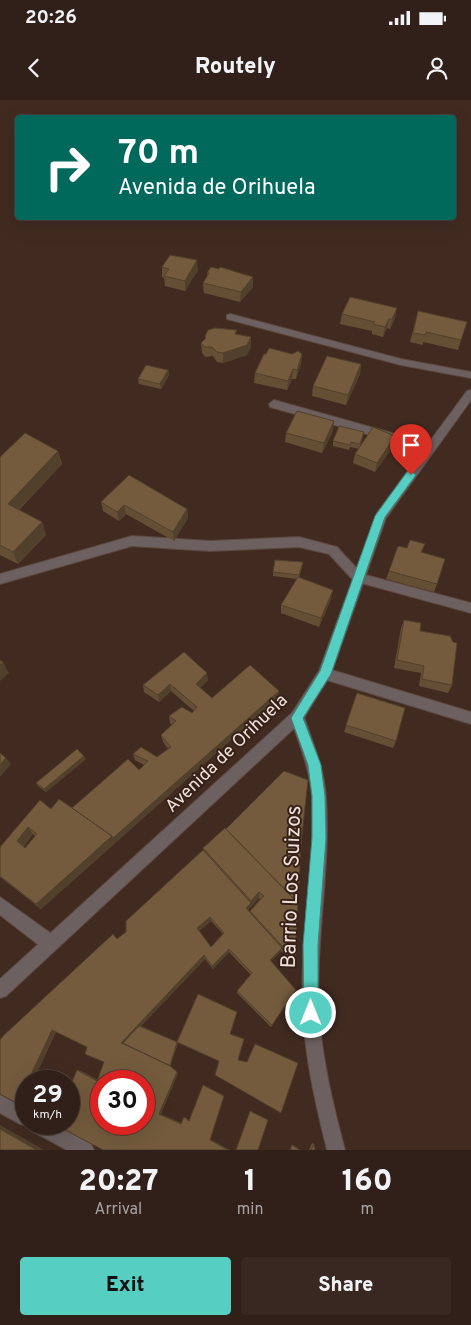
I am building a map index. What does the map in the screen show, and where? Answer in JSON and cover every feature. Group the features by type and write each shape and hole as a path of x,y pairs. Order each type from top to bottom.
{"street":[{"path":"230,317 401,362 471,375"},
{"name":"Avenida de Orihuela","path":"0,990 297,718 325,674 381,516 471,393"},
{"path":"274,404 431,448"},
{"path":"0,579 132,541 210,546 299,542 334,550 358,578 471,608"},
{"path":"325,674 471,718"},
{"name":"Barrio Los Suizos","path":"297,718 314,765 319,796 319,838 310,945 311,1013 320,1086 336,1150"},
{"path":"0,904 50,943"},
{"path":"0,1104 15,1112"},
{"path":"57,1135 85,1150"}],"building":[{"path":"170,255 197,260 185,281 164,276 169,269 162,267"},
{"path":"211,267 219,269 220,267 253,277 241,292 203,283"},
{"path":"350,297 397,308 392,319 389,319 385,327 373,324 375,322 342,314"},
{"path":"418,311 467,322 461,340 426,332 425,335 413,333"},
{"path":"215,328 237,330 235,334 251,337 247,345 223,353 217,352 212,347 205,347 201,343 206,338 208,330"},
{"path":"269,348 292,354 298,351 302,354 297,370 293,369 288,381 255,373"},
{"path":"327,356 361,364 348,395 313,386"},
{"path":"146,365 168,370 160,384 138,379"},
{"path":"297,411 334,421 324,443 286,433"},
{"path":"339,426 364,432 360,444 351,442 350,445 333,441"},
{"path":"373,427 395,436 377,463 355,454"},
{"path":"25,433 58,451 8,504 42,522 13,552 0,545 0,457"},
{"path":"129,475 187,509 173,532 124,505 117,512 101,502"},
{"path":"410,540 425,544 421,552 445,559 437,584 389,571 398,546 407,548"},
{"path":"275,560 303,562 299,575 273,572"},
{"path":"298,577 333,590 321,618 281,605"},
{"path":"404,620 421,623 420,631 450,636 453,642 457,643 452,685 422,679 424,666 397,660"},
{"path":"184,652 207,673 196,684 212,698 250,665 279,691 113,838 72,808 128,759 139,770 148,761 133,754 141,747 157,757 171,747 161,735 176,721 169,716 182,707 192,713 197,707 170,684 158,695 143,685"},
{"path":"357,693 405,708 396,741 346,725"},
{"path":"77,749 84,756 44,789 36,783"},
{"path":"0,753 6,758 0,765"},
{"path":"284,771 308,780 301,844 298,903 226,829"},
{"path":"59,799 112,836 36,904 0,876 0,847 40,800 51,809","holes":["28,827 37,834 25,848 17,841"]},
{"path":"225,828 298,903 295,956 282,946 250,911 264,896 259,892 251,901 203,848"},
{"path":"203,850 251,903 246,908 282,948 270,960 296,990 272,1025 237,991 252,973 229,949 212,966 204,955 121,1043 169,1065 177,1072 159,1114 181,1124 184,1117 189,1121 203,1085 224,1096 210,1140 228,1150 103,1150 75,1135 80,1135 80,1072 90,1077 90,1135 155,1135 155,1070 101,1070 104,1062 85,1054 87,1047 52,1030 33,1070 15,1070 15,1102 0,1094 0,1040 3,1036 113,934 117,939 126,932 126,921","holes":["210,917 224,933 211,947 197,928"]},
{"path":"198,994 237,1012 230,1034 244,1039 238,1060 247,1062 255,1044 298,1063 281,1113 215,1075 219,1061 177,1042"},
{"path":"139,1026 177,1042 170,1066 123,1043"},
{"path":"250,1111 268,1120 258,1150 236,1150"},
{"path":"0,1129 37,1150 0,1150"},
{"path":"292,1145 300,1150 290,1150"}],"route":[{"path":"311,1013 310,945 319,838 319,796 314,765 297,718 325,674 381,516 411,475"}]}
